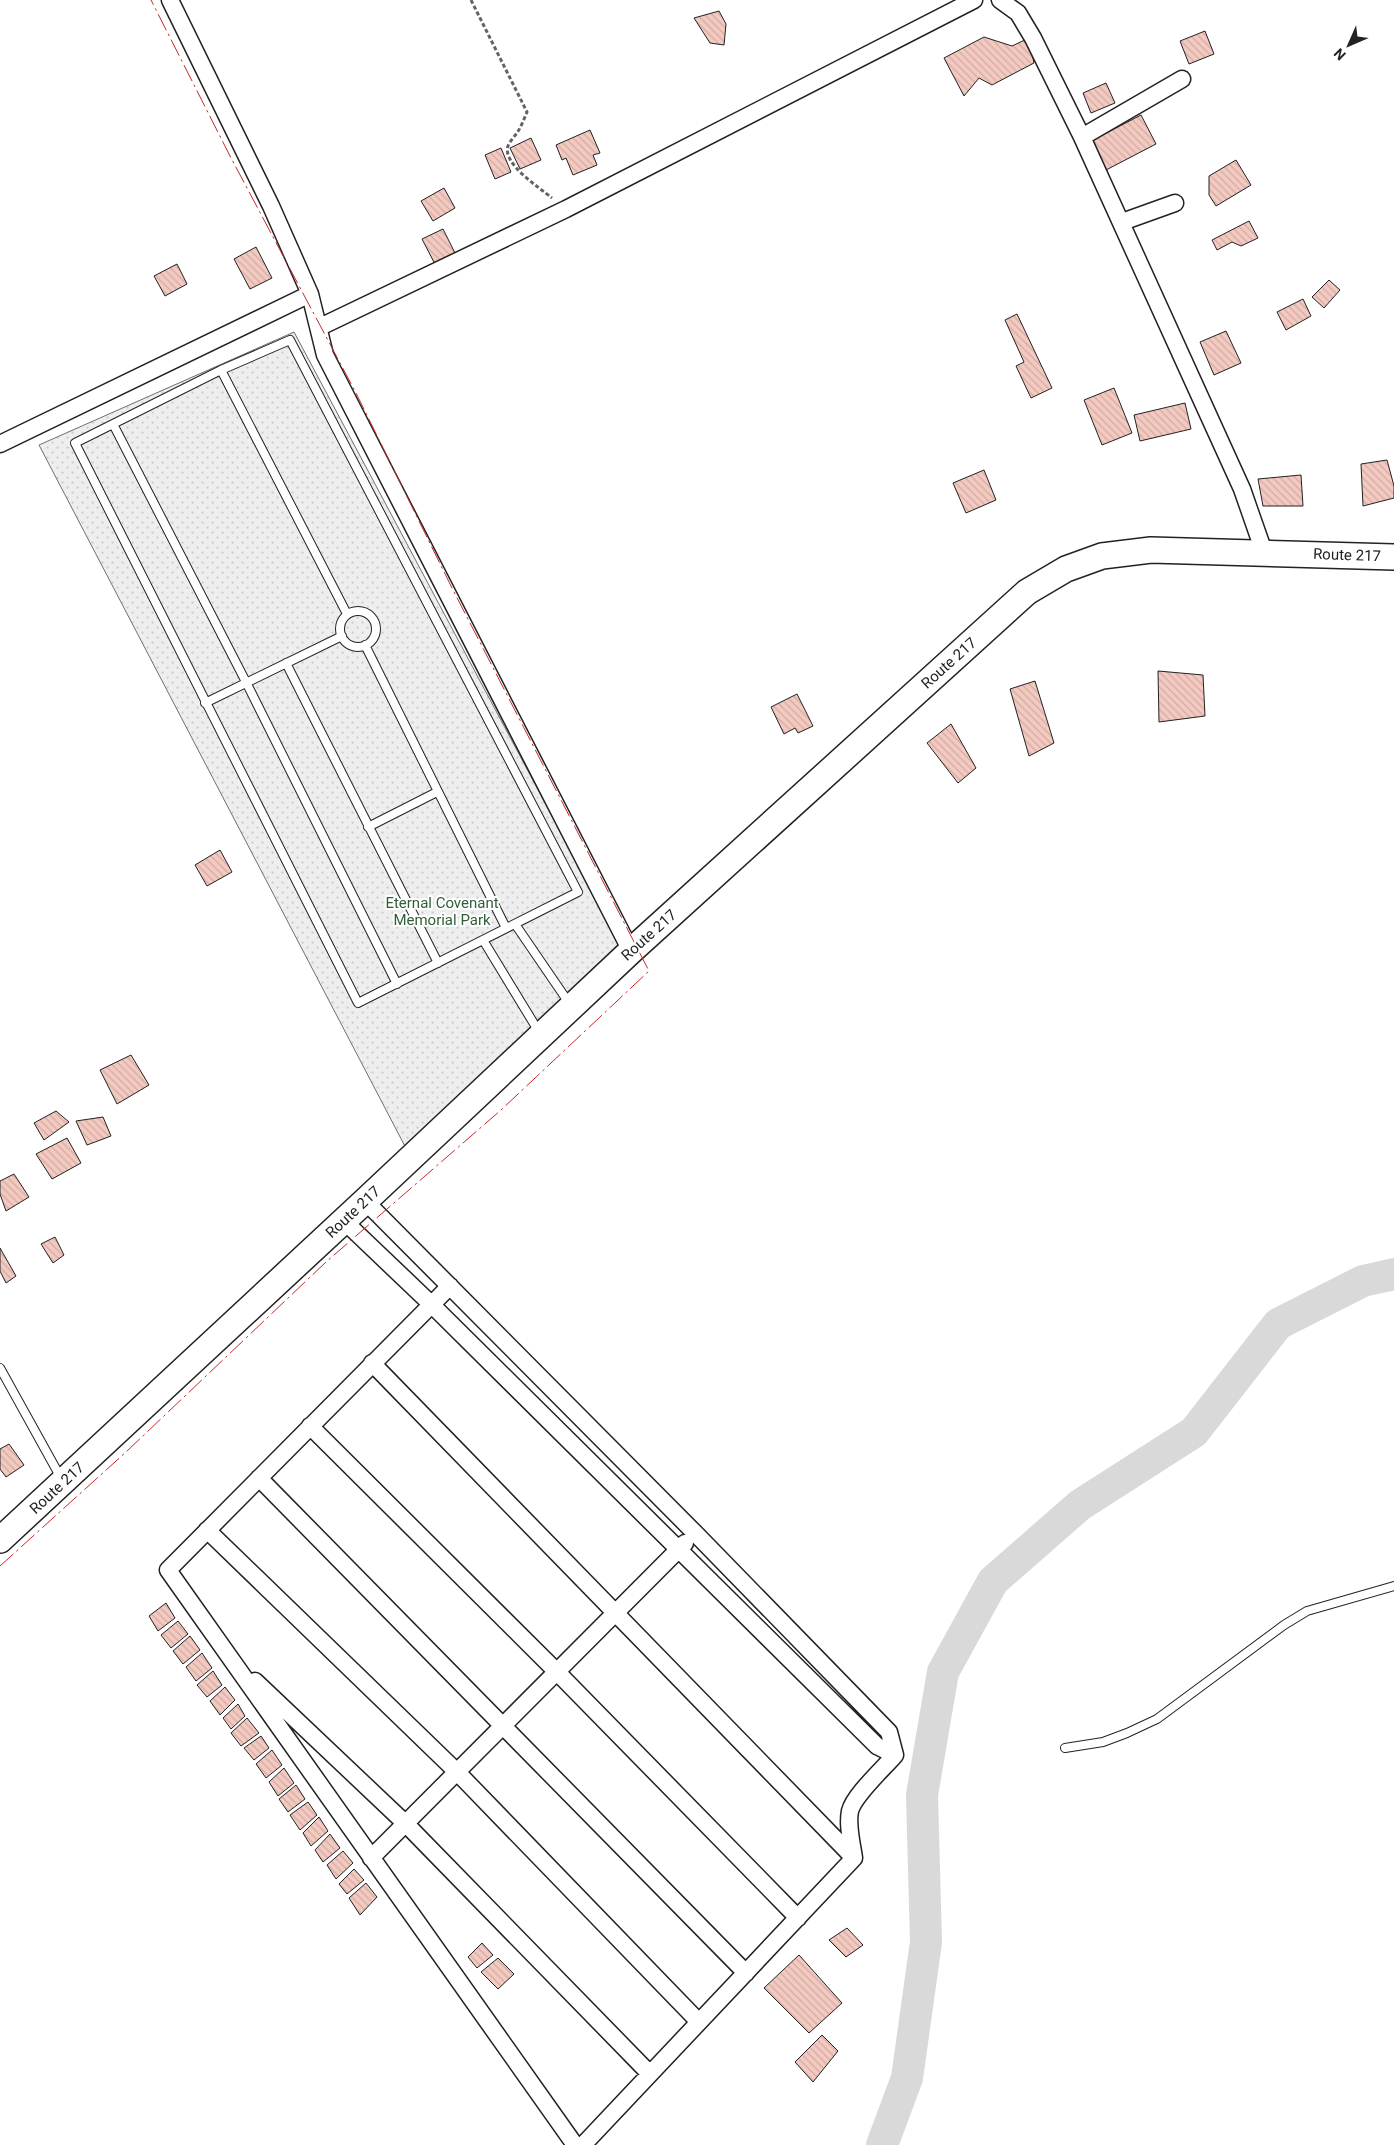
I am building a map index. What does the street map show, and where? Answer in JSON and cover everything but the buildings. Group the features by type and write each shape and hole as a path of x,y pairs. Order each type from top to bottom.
{"main road":[{"name":"Route 217","path":"0,1540 344,1221 631,950 1027,592 1066,569 1102,556 1150,550 1394,557"}],"street":[{"path":"170,0 271,206 310,294 320,327 325,355 631,950"},
{"path":"320,327 566,209 974,0"},
{"path":"1000,0 1018,13 1033,38 1082,137 1242,490 1264,552"},
{"path":"1082,137 1182,79"},
{"path":"1122,222 1176,203"},
{"path":"0,444 310,294"},
{"path":"365,1201 695,1533 889,1732 895,1756"},
{"path":"344,1221 431,1304 877,1746 895,1756"},
{"path":"450,1286 168,1570 576,2145"},
{"path":"372,1363 854,1858"},
{"path":"310,1426 557,1672 798,1918"},
{"path":"259,1478 746,1973"},
{"path":"207,1530 457,1772 699,2022"},
{"path":"371,1858 695,1533"},
{"path":"228,1655 406,1824 650,2074"},
{"path":"854,1858 850,1831 850,1810 856,1800 895,1756"},
{"path":"583,2145 854,1858"}],"lane":[{"path":"290,340 578,892 358,1003 205,704 75,443 113,424 221,370 290,340"},
{"path":"221,370 347,614"},
{"path":"113,424 246,682 397,984"},
{"path":"357,611 368,614 376,628 373,639 365,645 352,646 348,644 342,636 340,628 347,614 357,611"},
{"path":"205,704 342,636"},
{"path":"365,645 506,928"},
{"path":"286,663 438,963"},
{"path":"368,827 437,792"},
{"path":"515,924 572,1007"},
{"path":"483,940 541,1036"},
{"path":"0,1368 63,1482"},
{"path":"1065,1748 1103,1742 1127,1734 1157,1719 1284,1625 1307,1611 1394,1586"}],"path":[{"path":"471,0 527,112 518,132 508,145 507,150 510,160 516,169 566,209"}],"green space":[{"name":"Eternal Covenant Memorial Park","path":"294,332 624,951 409,1154 39,445"}],"waterway":[{"path":"882,2145 907,2078 926,1942 922,1795 943,1672 993,1581 1080,1505 1194,1432 1278,1324 1363,1281 1394,1274"}],"power":[{"path":"0,1566 126,1452 326,1262 501,1110 649,971 451,586 356,393 230,156 151,0"}]}
